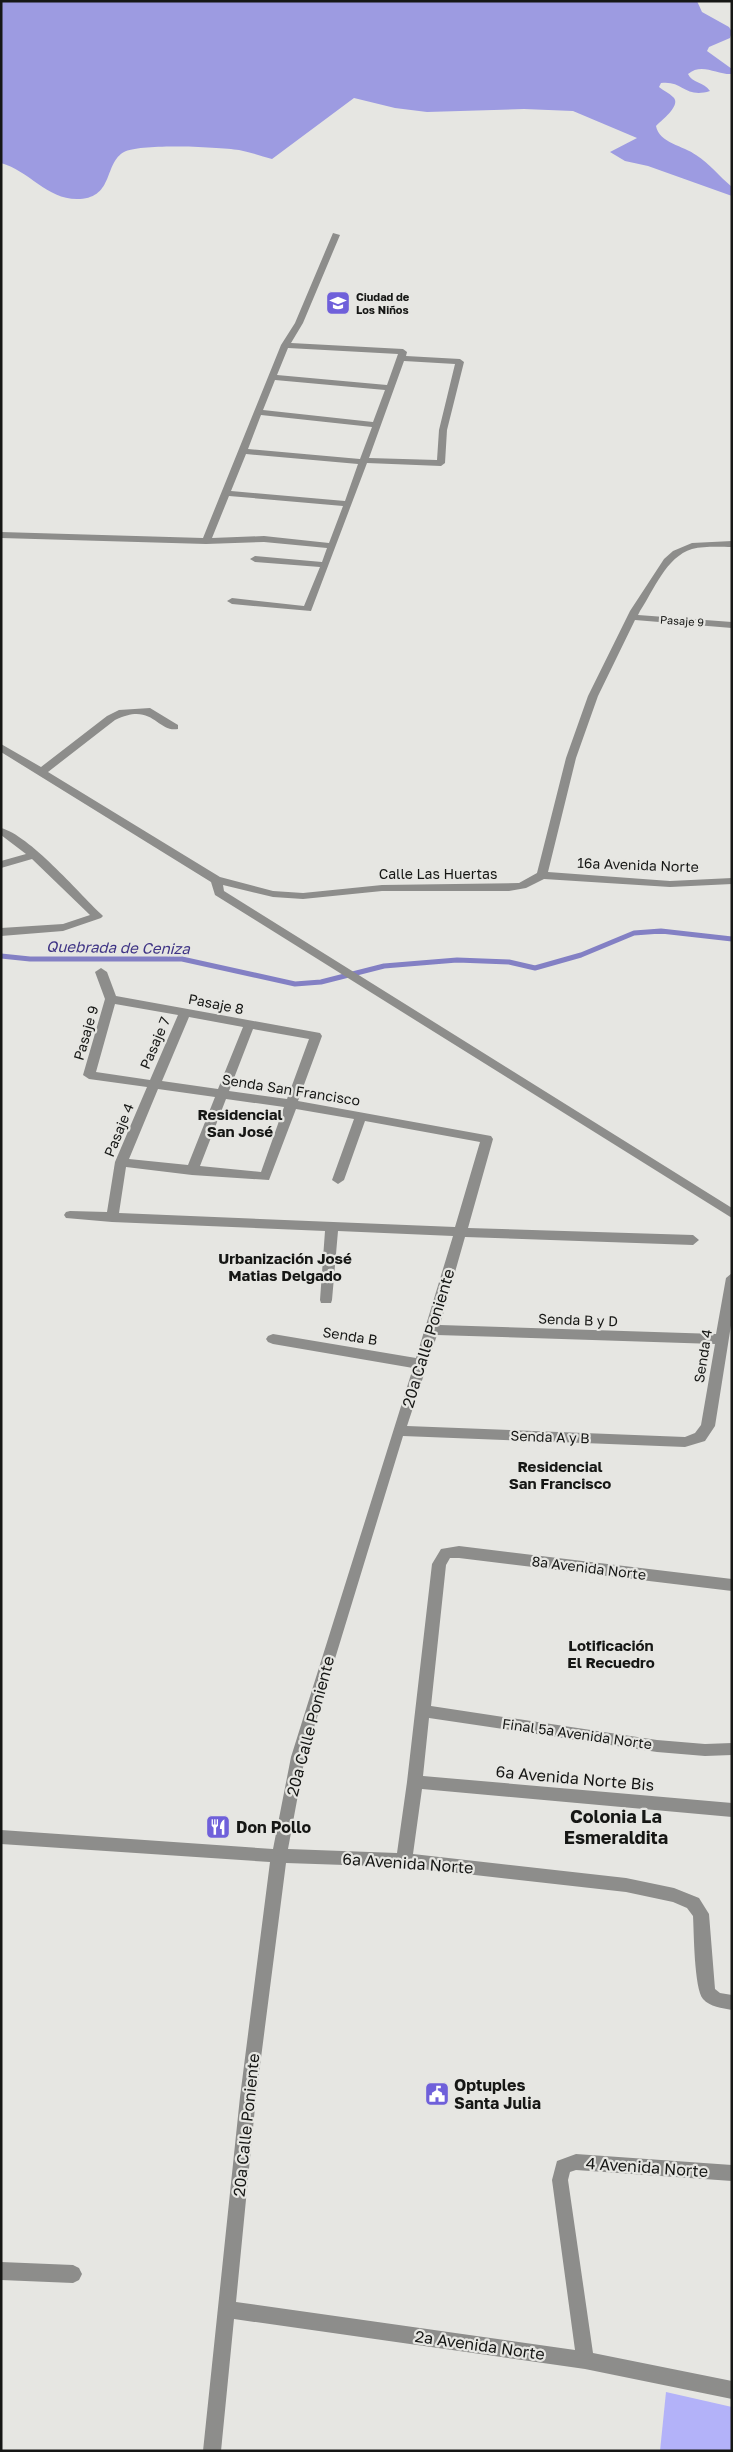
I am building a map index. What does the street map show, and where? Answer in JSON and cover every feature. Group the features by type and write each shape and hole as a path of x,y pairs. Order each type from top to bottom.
{"street":[{"path":"206,541 285,345 299,323 336,235"},
{"path":"232,601 308,608 333,546 403,352 285,345"},
{"path":"242,451 364,461 441,462 443,430 460,362 401,358"},
{"path":"272,377 390,388"},
{"path":"258,412 377,425"},
{"path":"225,492 348,504"},
{"path":"1,535 206,541 264,539 333,546"},
{"path":"542,875 571,758 593,696 632,617 667,561 676,553 692,546 732,544"},
{"path":"255,559 325,565"},
{"name":"Pasaje 9","path":"632,617 732,625"},
{"path":"41,772 94,733 110,718 123,712 146,710 174,727"},
{"name":"Calle Las Huertas","path":"1,746 216,880 273,894 303,896 382,888 510,888 522,886 542,875"},
{"path":"1,831 11,836 34,855 97,916 85,922 60,928 1,932"},
{"path":"1,865 34,855"},
{"name":"16a Avenida Norte","path":"542,875 670,884 732,881"},
{"path":"216,880 219,893 732,1214"},
{"name":"Pasaje 9","path":"89,1075 111,999 101,972"},
{"name":"Pasaje 8","path":"111,999 316,1036 293,1104"},
{"name":"Pasaje 7","path":"154,1084 185,1013"},
{"path":"192,1171 250,1025"},
{"name":"Senda San Francisco","path":"89,1075 293,1104 487,1139"},
{"name":"Pasaje 4","path":"112,1218 120,1162 154,1084"},
{"path":"120,1162 192,1171 265,1177 293,1104"},
{"path":"338,1180 361,1116"},
{"name":"20a Calle Poniente","path":"212,2451 248,2096 279,1856 298,1758 432,1330 487,1139"},
{"path":"70,1215 693,1240"},
{"path":"326,1300 332,1226"},
{"name":"Senda 4","path":"700,1436 708,1426 732,1278"},
{"name":"Senda B y D","path":"432,1330 722,1339"},
{"name":"Senda B","path":"274,1339 421,1364"},
{"name":"Senda A y B","path":"399,1431 686,1442 700,1436"},
{"name":"8a Avenida Norte","path":"423,1711 439,1564 446,1554 459,1552 732,1585"},
{"path":"404,1860 423,1711"},
{"name":"Final 5a Avenida Norte","path":"423,1711 657,1746 705,1750 732,1749"},
{"name":"6a Avenida Norte Bis","path":"415,1782 732,1810"},
{"name":"6a Avenida Norte","path":"1,1837 279,1856 404,1860 626,1885 685,1898 693,1903 701,1914 705,1981 708,1993 716,1999 732,2002"},
{"name":"4 Avenida Norte","path":"585,2360 560,2180 563,2167 576,2162 732,2173"},
{"path":"1,2271 73,2274"},
{"name":"2a Avenida Norte","path":"226,2309 585,2360 732,2390"}],"shaded area":[{"path":"1,1 697,1 702,12 729,27 732,32 730,38 709,47 707,51 732,69 732,74 699,69 688,74 710,91 702,93 695,93 674,84 661,83 659,87 673,97 675,104 656,126 658,132 667,140 691,152 710,166 732,187 732,196 648,166 625,161 610,152 637,138 573,111 524,109 427,112 395,108 354,98 272,159 239,150 215,148 180,146 133,149 124,152 118,157 104,186 98,192 91,197 69,198 49,191 21,172 1,163"},
{"path":"666,2392 732,2407 732,2451 660,2451"}],"waterway":[{"name":"Quebrada de Ceniza","path":"1,956 30,959 182,959 295,984 321,982 384,966 457,960 509,962 535,968 581,955 634,933 661,931 732,939"},
{"name":"Quebrada de Ceniza","path":"649,932 669,932"}],"place":[{"name":"Ciudad de Los Niños","path":"338,303"},
{"name":"Don Pollo","path":"218,1827"},
{"name":"Optuples Santa Julia","path":"437,2094"}],"district":[{"name":"Residencial San José","path":"240,1124"},
{"name":"Urbanización José Matias Delgado","path":"285,1268"},
{"name":"Residencial San Francisco","path":"560,1476"},
{"name":"Lotificación El Recuedro","path":"611,1654"},
{"name":"Colonia La Esmeraldita","path":"616,1827"}]}
